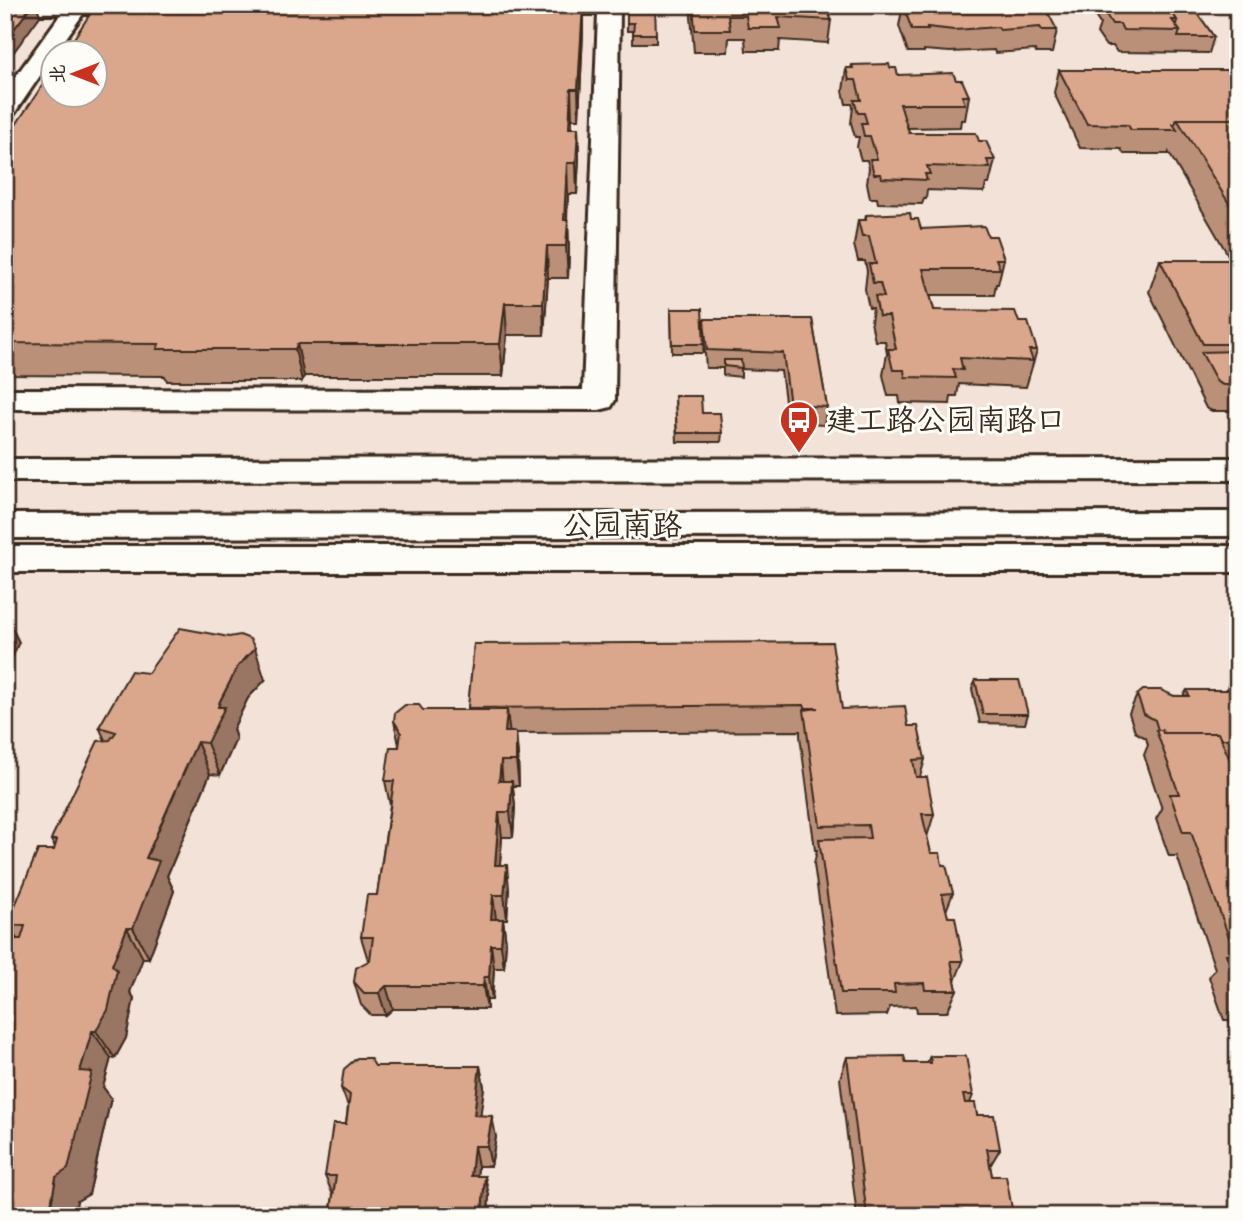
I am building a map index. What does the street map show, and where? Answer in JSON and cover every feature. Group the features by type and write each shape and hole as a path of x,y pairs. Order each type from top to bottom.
{"street":[{"path":"5,7 172,7"},
{"path":"5,108 76,7"},
{"path":"5,399 599,400 609,8 500,8"},
{"path":"5,470 1238,469"},
{"name":"公园南路","path":"5,500 1238,501"},
{"name":"公园南路","path":"5,526 1238,524"},
{"path":"5,559 1238,559"}],"building":[{"path":"5,5 32,5 5,41"},
{"path":"96,5 583,5 578,89 571,89 569,128 578,128 576,163 567,163 564,220 568,220 566,246 547,246 543,303 505,303 500,344 297,344 295,349 157,349 159,344 5,343 5,141 38,92 38,108 108,108 108,38 74,38"},
{"path":"693,5 821,6 822,13 829,13 831,20 778,17 781,28 748,28 746,16 728,16 730,30 695,30"},
{"path":"903,5 1044,5 1057,30 1042,30 1040,27 954,30 927,27 928,30 912,30"},
{"path":"1107,5 1170,5 1177,20 1172,20 1180,31 1123,30 1120,24 1112,24 1103,10 1110,10"},
{"path":"1170,5 1192,5 1214,37 1178,37 1180,31"},
{"path":"627,8 655,8 656,34 633,34 634,23 627,23"},
{"path":"889,64 890,68 896,68 898,75 953,73 956,80 962,80 969,96 962,96 965,104 900,104 909,133 976,133 979,141 986,141 995,160 987,160 990,168 927,166 930,174 925,174 927,180 882,178 881,174 874,174 870,159 877,159 870,136 864,136 861,123 867,123 864,113 858,113 854,100 861,100 856,80 849,80 846,68 853,68 852,65"},
{"path":"1059,70 1238,70 1238,119 1177,119 1173,124 1177,130 1131,130 1128,125 1087,124"},
{"path":"1177,119 1238,119 1238,218"},
{"path":"910,213 911,219 918,219 921,229 984,226 988,236 996,236 1004,259 996,259 1000,269 923,269 934,310 1015,311 1019,322 1028,322 1037,350 1029,350 1033,361 960,358 963,370 953,369 956,378 905,377 904,370 893,370 888,349 896,349 889,316 879,316 875,296 884,297 880,283 873,283 869,264 876,264 869,236 862,236 858,220 866,220 866,215"},
{"path":"1160,260 1238,260 1238,344 1203,344"},
{"path":"671,309 702,309 704,344 672,344"},
{"path":"704,319 812,319 827,407 790,405 783,353 707,350"},
{"path":"1238,351 1238,385 1223,385 1217,382 1201,352"},
{"path":"724,360 741,360 742,368 724,366"},
{"path":"675,396 701,396 702,413 720,413 722,433 677,433"},
{"path":"180,628 229,637 240,635 250,639 255,648 238,666 220,701 218,707 225,707 207,743 197,742 146,858 159,861 133,928 127,928 112,965 117,970 108,1010 96,1031 92,1031 80,1071 92,1072 68,1169 56,1177 49,1216 5,1216 5,949 9,939 21,939 25,926 7,925 38,850 54,850 57,840 51,840 52,837 98,741 110,740 116,732 99,727 131,671 148,673"},
{"path":"832,642 842,709 905,706 908,726 918,726 925,759 913,760 916,777 927,777 934,814 922,814 931,853 940,853 953,893 942,894 948,917 955,917 963,961 951,961 957,990 925,990 924,983 894,984 895,993 841,993 819,839 870,838 868,825 820,826 804,710 818,708 805,708 804,705 468,708 474,644"},
{"path":"975,680 1019,680 1028,714 983,714"},
{"path":"1229,684 1238,684 1238,745 1231,739 1221,739 1218,733 1163,733 1158,730 1155,720 1144,714 1137,695 1143,690 1161,690 1174,696 1189,696 1187,690 1232,690"},
{"path":"405,705 419,705 423,710 507,710 505,732 516,732 516,761 501,761 499,781 512,781 510,812 499,812 495,865 507,865 504,895 493,895 491,919 503,919 501,945 491,945 489,977 484,977 483,986 386,986 379,993 364,993 354,982 356,968 370,960 373,937 361,937 367,895 377,895 394,781 385,781 390,747 399,747 401,732 394,721 395,713"},
{"path":"1156,730 1162,730 1163,733 1218,733 1235,771 1238,771 1238,989 1226,954 1235,954 1191,832 1183,832 1170,794 1179,794"},
{"path":"904,1056 906,1063 931,1063 930,1056 966,1056 973,1095 963,1095 965,1103 975,1103 977,1115 994,1115 1000,1149 987,1149 992,1176 1006,1176 1013,1214 867,1216 847,1057"},
{"path":"357,1058 370,1058 375,1066 480,1066 474,1115 492,1116 487,1146 474,1146 471,1176 485,1176 482,1211 468,1211 468,1216 330,1216 336,1176 325,1176 333,1124 346,1124 350,1095 341,1088 344,1069"}],"place":[{"name":"建工路公园南路口","path":"799,454"}]}
